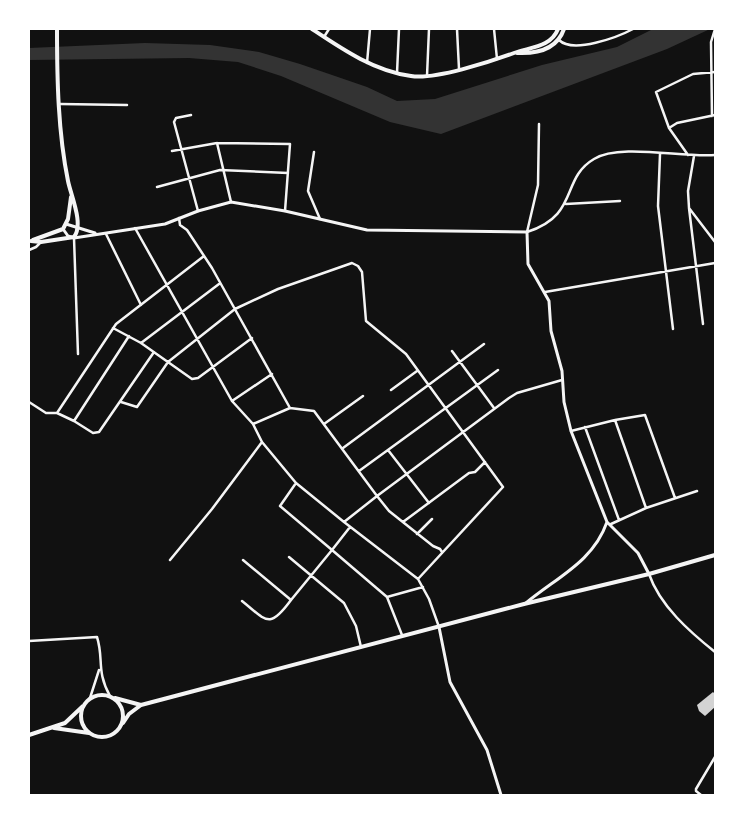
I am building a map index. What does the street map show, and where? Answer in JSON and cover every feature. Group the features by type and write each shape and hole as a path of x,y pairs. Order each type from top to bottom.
{"main road":[{"path":"30,241 41,242 72,237 76,234 78,228 71,197 60,104 57,29"},
{"path":"312,29 368,63 411,76 427,76 497,60 547,44 558,29"},
{"path":"514,53 541,51 552,46 559,40 564,29"},
{"path":"30,241 63,229 66,224 71,197"},
{"path":"51,728 90,733 100,737 107,736 117,731 129,714 141,705 524,604 649,574 715,555"},
{"path":"29,736 65,723 90,698 102,694 141,705"},
{"path":"115,698 123,710 121,725"},
{"path":"84,705 82,721 90,733"}],"street":[{"path":"324,37 329,29"},
{"path":"368,63 370,29"},
{"path":"397,73 399,29"},
{"path":"427,76 429,29"},
{"path":"458,29 459,69"},
{"path":"494,29 497,60"},
{"path":"559,40 568,46 578,47 618,36 633,29"},
{"path":"668,128 677,123 714,116 711,42 714,29"},
{"path":"688,156 668,128 656,95 657,90 693,74 713,72"},
{"path":"60,104 127,105"},
{"path":"191,114 175,120 198,211"},
{"path":"524,604 593,550 602,536 607,522 571,432 552,331 549,301 528,264 527,232 538,185 539,124"},
{"path":"172,151 217,143 258,142 290,144 285,211"},
{"path":"217,143 231,202"},
{"path":"314,152 308,191 320,219"},
{"path":"72,237 165,224 198,211 231,202 285,211 367,230 527,232 552,220 566,204 578,176 595,158 620,153 688,156 715,155"},
{"path":"660,154 658,206 673,330"},
{"path":"694,156 688,191 703,324"},
{"path":"158,187 223,171 288,173"},
{"path":"566,204 620,201"},
{"path":"689,208 715,242"},
{"path":"180,218 180,226 187,230 204,256 290,408"},
{"path":"66,224 74,225 96,234"},
{"path":"136,228 232,402 253,424 262,442 296,483 418,579 439,627 450,682 487,750 501,795"},
{"path":"63,229 72,237 78,354"},
{"path":"105,232 141,305"},
{"path":"29,250 41,242"},
{"path":"57,413 113,328 204,256"},
{"path":"121,402 137,407 168,362 235,309 278,289 352,263 358,266 362,272 366,321 406,354 462,433 502,484 502,488 418,579"},
{"path":"545,292 666,273 715,263"},
{"path":"141,343 220,283"},
{"path":"113,328 141,343 192,379 198,378 252,338"},
{"path":"74,421 128,336"},
{"path":"343,448 458,361 484,344"},
{"path":"452,351 494,408"},
{"path":"29,402 46,413 57,413 93,433 99,432 154,352"},
{"path":"359,471 498,370"},
{"path":"391,390 417,371"},
{"path":"232,402 272,374"},
{"path":"344,522 494,408 517,393 562,380"},
{"path":"324,424 363,396"},
{"path":"253,424 290,408 312,410 343,448 389,511 433,546 440,549 442,553"},
{"path":"571,432 643,414 647,416 675,498"},
{"path":"615,420 646,508"},
{"path":"585,427 619,520"},
{"path":"170,560 212,509 262,442"},
{"path":"388,450 428,503"},
{"path":"403,522 469,474 475,472 484,462"},
{"path":"296,483 280,506 387,596 402,637"},
{"path":"611,524 646,508 697,491"},
{"path":"417,534 432,519"},
{"path":"607,522 638,553 661,596 689,631 715,652"},
{"path":"242,602 265,620 272,620 280,616 350,527"},
{"path":"289,557 344,603 356,626 362,648"},
{"path":"242,560 291,600"},
{"path":"387,596 423,587"},
{"path":"29,641 96,636 99,640 100,669 103,684 110,696"},
{"path":"90,698 100,669"},
{"path":"701,795 696,791 696,788 715,757"}],"shaded area":[{"path":"653,29 710,29 667,49 441,134 390,122 281,76 238,62 189,58 29,60 29,48 145,43 210,45 259,52 300,64 367,87 397,101 435,99 542,65 617,47"}],"building":[{"path":"713,692 715,694 715,707 705,716 699,711 697,705"}]}
